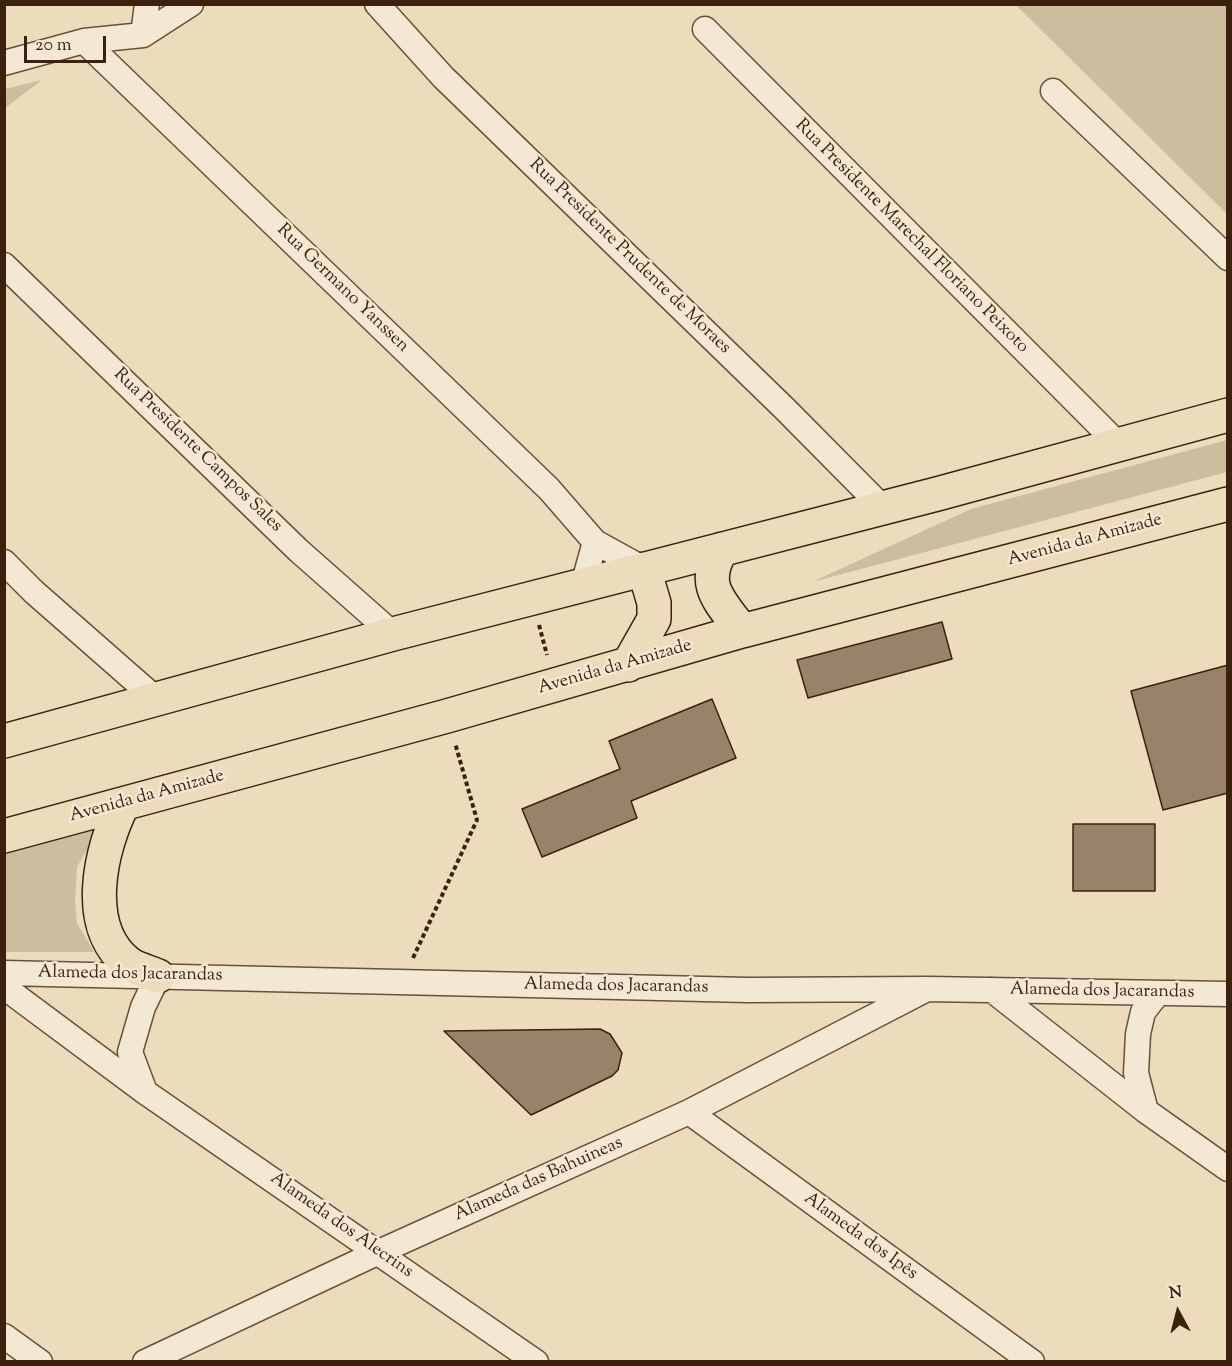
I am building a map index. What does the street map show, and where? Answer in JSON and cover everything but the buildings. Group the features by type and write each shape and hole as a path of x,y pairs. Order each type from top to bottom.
{"main road":[{"path":"4,741 393,634 883,508 1227,415"},
{"name":"Avenida da Amizade","path":"4,836 447,716 742,630 1227,504"},
{"path":"722,549 711,574 713,588 717,597 742,630"},
{"path":"628,665 654,619 654,603 644,569"},
{"path":"123,804 115,819 100,874 99,898 102,923 109,943 129,964 158,976"}],"street":[{"path":"143,35 147,4"},
{"path":"4,63 84,41 143,35 191,4"},
{"name":"Rua Presidente Prudente de Moraes","path":"376,4 443,77 883,508"},
{"name":"Rua Presidente Marechal Floriano Peixoto","path":"705,29 1118,444"},
{"name":"Rua Germano Yanssen","path":"84,41 549,489 595,542 644,569"},
{"path":"1053,92 1227,258"},
{"name":"Rua Presidente Campos Sales","path":"4,265 298,550 393,634"},
{"path":"583,585 595,542"},
{"path":"4,562 34,592 156,699"},
{"name":"Alameda dos Jacarandas","path":"4,973 748,990 927,989 1227,994"},
{"path":"145,1092 130,1052 143,1007 158,976"},
{"name":"Alameda dos Alecrins","path":"4,987 145,1092 536,1362"},
{"name":"Alameda das Bahuineas","path":"145,1362 379,1252 689,1112 927,989"},
{"path":"992,990 1146,1111 1227,1169"},
{"path":"1146,1111 1136,1073 1138,1034 1143,1012 1158,993"},
{"name":"Alameda dos Ipês","path":"689,1112 1032,1362"},
{"path":"4,1335 40,1362"}],"path":[{"path":"531,598 555,685"},
{"path":"401,982 477,820 447,716"}],"shaded area":[{"path":"1016,5 1227,5 1227,214"},
{"path":"42,80 5,108 5,89"},
{"path":"1227,440 1227,472 812,582 971,509"},
{"path":"101,825 77,867 75,902 77,923 94,952 5,952 5,854"}]}
